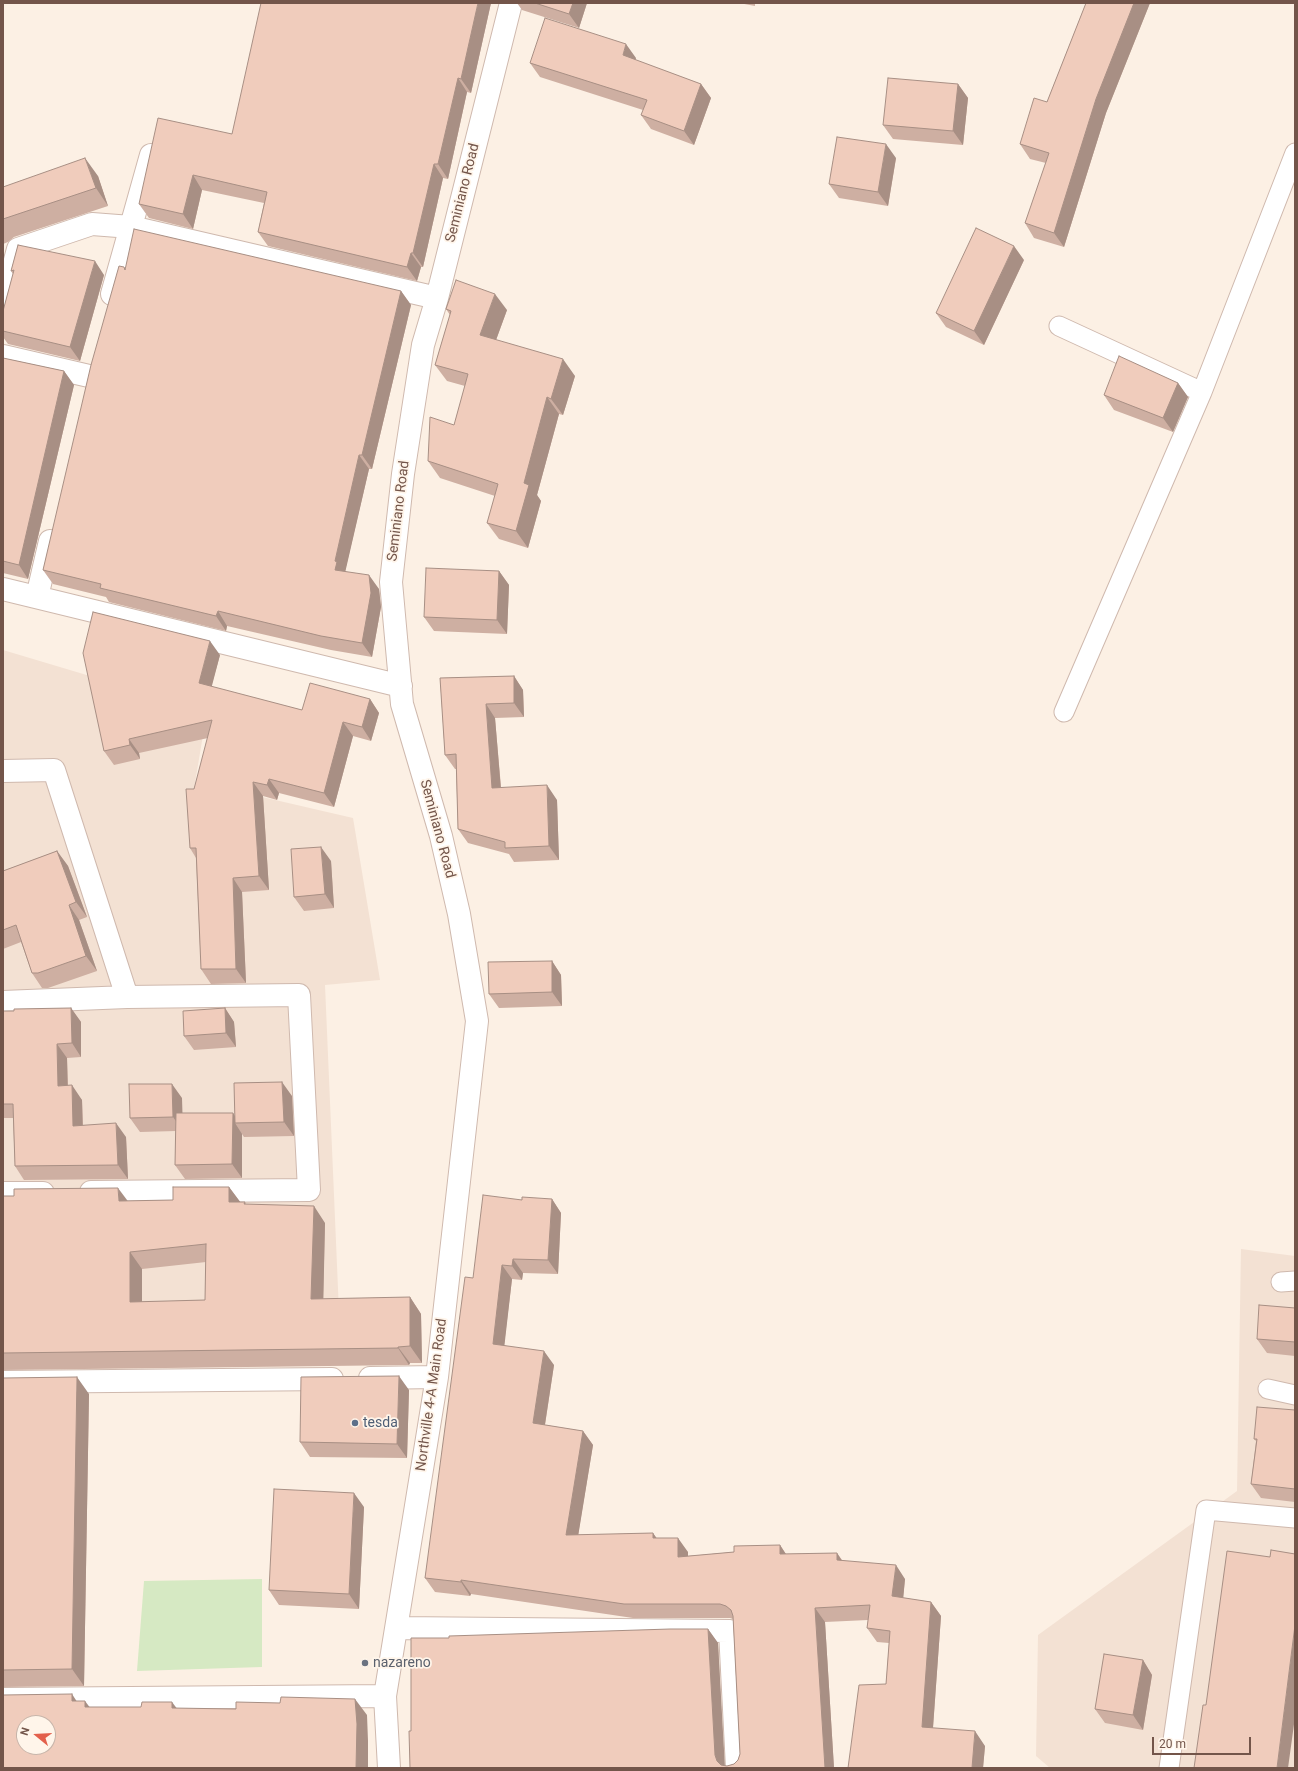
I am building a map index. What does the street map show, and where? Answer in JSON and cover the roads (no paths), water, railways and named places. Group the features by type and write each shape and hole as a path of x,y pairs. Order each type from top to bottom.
{"street":[{"name":"Seminiano Road","path":"477,1021 459,914 441,836 402,704 391,582 403,474 423,345 437,298 511,3"},
{"path":"106,316 150,154"},
{"path":"3,305 18,249 92,224 130,227 437,298"},
{"path":"84,399 95,353"},
{"path":"3,356 89,376"},
{"path":"37,597 55,521"},
{"path":"3,589 401,686"},
{"path":"3,771 54,770 127,997"},
{"path":"3,1002 127,997 299,995 309,1190 3,1194"},
{"name":"Northville 4-A Main Road","path":"389,1768 385,1696 437,1377 477,1021"},
{"path":"3,1382 437,1377"},
{"path":"397,1628 730,1631 737,1768"},
{"path":"3,1699 385,1696"}],"lane":[{"path":"1064,712 1202,392 1295,153"},
{"path":"1059,326 1202,392"},
{"path":"1268,1389 1295,1395"},
{"path":"1169,1768 1206,1510 1295,1518"}],"place":[{"name":"tesda","path":"355,1423"},
{"name":"nazareno","path":"365,1663"}]}
